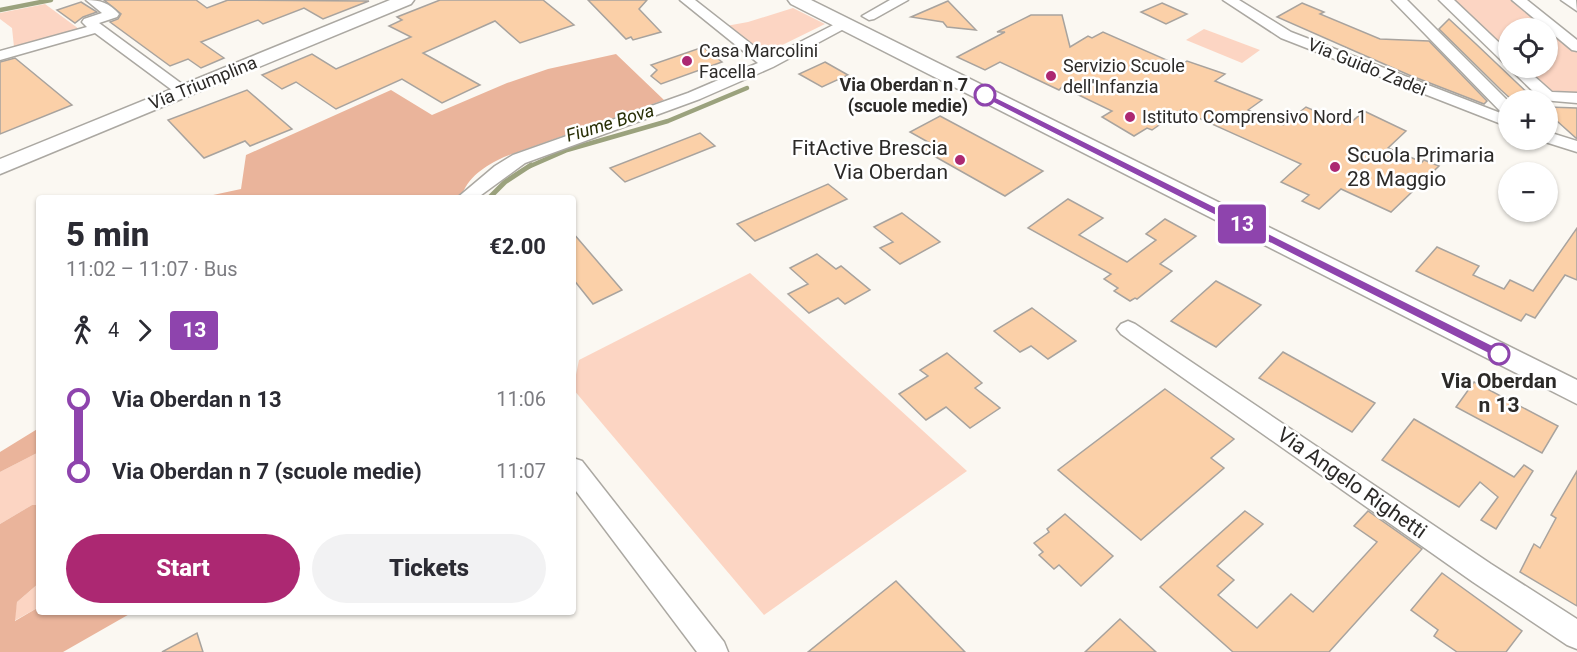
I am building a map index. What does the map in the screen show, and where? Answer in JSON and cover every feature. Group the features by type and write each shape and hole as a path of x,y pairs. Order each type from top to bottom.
{"main road":[{"name":"Via Triumplina","path":"0,159 389,0"},
{"name":"Via Triumplina","path":"0,167 405,0"},
{"path":"797,0 1577,393"},
{"path":"820,0 1577,372"}],"street":[{"path":"93,0 112,14 89,22 177,87"},
{"path":"687,0 768,64"},
{"path":"869,16 902,0"},
{"name":"Via Guido Zadei","path":"1230,0 1286,35 1498,118"},
{"path":"1399,0 1498,100"},
{"path":"1446,0 1498,50"},
{"path":"1519,0 1577,47"},
{"path":"1568,0 1577,7"},
{"path":"470,195 519,159 694,96 768,64 846,24"},
{"path":"0,56 98,28"},
{"path":"1528,78 1548,97 1577,98"},
{"path":"1558,140 1577,147"},
{"name":"Via Angelo Righetti","path":"1128,329 1482,573 1577,635"},
{"path":"576,472 714,652"}],"shaded area":[{"path":"1450,0 1515,0 1536,18 1498,18 1498,44"},
{"path":"45,4 79,29 14,47 12,28 0,19 0,13"},
{"path":"793,8 825,24 764,54 726,26 748,22"},
{"path":"1204,29 1260,50 1242,63 1186,40"},
{"path":"1558,36 1577,52 1577,92 1547,90 1534,78 1558,78"},
{"path":"616,54 664,100 504,157 490,164 472,178 462,195 213,195 241,189 246,155 391,90 432,115 507,83 548,69"},
{"path":"750,273 967,471 764,615 576,393 579,360"},
{"path":"36,430 36,454 0,472 0,452"},
{"path":"36,454 36,505 32,505 0,524 0,472"},
{"path":"32,505 36,505 36,586 17,602 15,621 36,609 36,615 128,615 63,652 0,652 0,524"},
{"path":"36,586 36,609 14,621 17,602"}],"building":[{"path":"104,0 196,0 207,8 228,0 369,1 323,19 304,8 263,24 258,20 201,42 224,58 201,68 188,59 170,66 110,22 118,19 121,14"},
{"path":"440,0 543,0 574,25 520,43 495,21 423,53 480,85 442,103 402,79 336,109 296,82 282,89 262,75 312,54 336,69 411,37 389,26 402,20 397,17"},
{"path":"588,0 647,0 639,9 661,32 633,40 631,37 626,39"},
{"path":"948,1 976,30 947,27 943,22 911,17"},
{"path":"81,2 97,12 75,23 57,10"},
{"path":"1162,3 1187,14 1166,24 1141,12"},
{"path":"1302,3 1324,12 1320,14 1380,39 1429,41 1487,101 1484,104 1409,75 1277,17"},
{"path":"1031,15 1062,15 1070,47 1088,36 1092,38 1103,32 1180,66 1187,61 1225,74 1215,81 1262,100 1248,110 1283,125 1306,107 1348,125 1364,111 1406,131 1388,148 1422,162 1424,160 1439,166 1391,212 1341,189 1319,209 1302,201 1309,195 1281,182 1301,164 1181,110 1152,130 1147,128 1134,136 1102,117 1112,111 1062,87 1059,90 1000,62 985,70 957,57 1005,32 997,32"},
{"path":"1449,19 1498,65 1498,78 1512,78 1524,90 1501,90 1439,29"},
{"path":"703,47 722,62 661,84 651,76 657,70 651,65"},
{"path":"15,58 72,105 0,134 0,62"},
{"path":"825,62 848,75 822,87 799,74"},
{"path":"247,90 292,129 250,146 245,141 204,158 168,120"},
{"path":"1558,107 1577,108 1577,139 1558,122"},
{"path":"940,116 1043,171 1005,196 918,147 928,142 910,132"},
{"path":"700,133 715,146 625,182 610,168"},
{"path":"828,184 847,199 755,241 737,224"},
{"path":"1068,199 1103,218 1079,235 1127,262 1156,240 1146,234 1165,219 1196,236 1160,264 1172,271 1137,299 1130,301 1114,291 1118,288 1104,279 1111,274 1028,228"},
{"path":"902,213 940,242 900,264 880,248 893,242 874,227"},
{"path":"1577,228 1577,280 1565,275 1535,318 1526,314 1521,321 1416,271 1437,247 1479,266 1473,275 1504,289 1510,280 1533,291"},
{"path":"576,236 622,290 593,304 576,283"},
{"path":"817,254 836,269 841,266 870,290 845,304 838,298 809,313 788,294 808,284 790,268"},
{"path":"1216,281 1261,305 1216,347 1171,321"},
{"path":"1032,308 1076,341 1048,359 1031,346 1020,352 994,331"},
{"path":"1283,352 1375,403 1352,432 1259,378"},
{"path":"947,353 982,383 975,388 1000,408 970,428 946,407 926,420 899,394 928,376 920,370"},
{"path":"1474,382 1558,426 1542,453 1456,407"},
{"path":"1165,389 1234,439 1211,458 1224,468 1141,540 1058,470"},
{"path":"1414,419 1514,477 1524,465 1533,471 1496,529 1481,520 1498,497 1480,482 1459,507 1382,460"},
{"path":"1577,471 1577,606 1520,572 1534,544 1540,548 1556,518 1551,515"},
{"path":"1245,511 1263,524 1217,566 1234,580 1218,595 1257,628 1291,594 1313,612 1377,542 1354,526 1368,511 1422,549 1329,652 1233,652 1160,587"},
{"path":"1065,514 1113,556 1081,586 1059,565 1054,569 1039,555 1043,552 1034,543 1049,532 1047,529"},
{"path":"1442,573 1522,631 1506,652 1457,652 1434,636 1438,630 1411,610"},
{"path":"896,581 965,652 808,652"},
{"path":"1120,619 1156,652 1085,652"},
{"path":"197,633 203,652 162,652"}],"waterway":[{"path":"0,10 51,0"},
{"name":"Fiume Bova","path":"528,167 567,150 668,121 747,88"},
{"name":"Fiume Bova","path":"492,195 505,182 531,165"}],"bus line":[{"name":"13","path":"985,95 1499,354"}],"place":[{"name":"Casa Marcolini Facella","path":"687,61"},
{"name":"Servizio Scuole dell'Infanzia","path":"1051,76"},
{"name":"Via Oberdan n 7 (scuole medie)","path":"985,95"},
{"name":"Istituto Comprensivo Nord 1","path":"1130,117"},
{"name":"FitActive Brescia Via Oberdan","path":"960,160"},
{"name":"Scuola Primaria 28 Maggio","path":"1335,167"},
{"name":"Via Oberdan n 13","path":"1499,354"}]}
